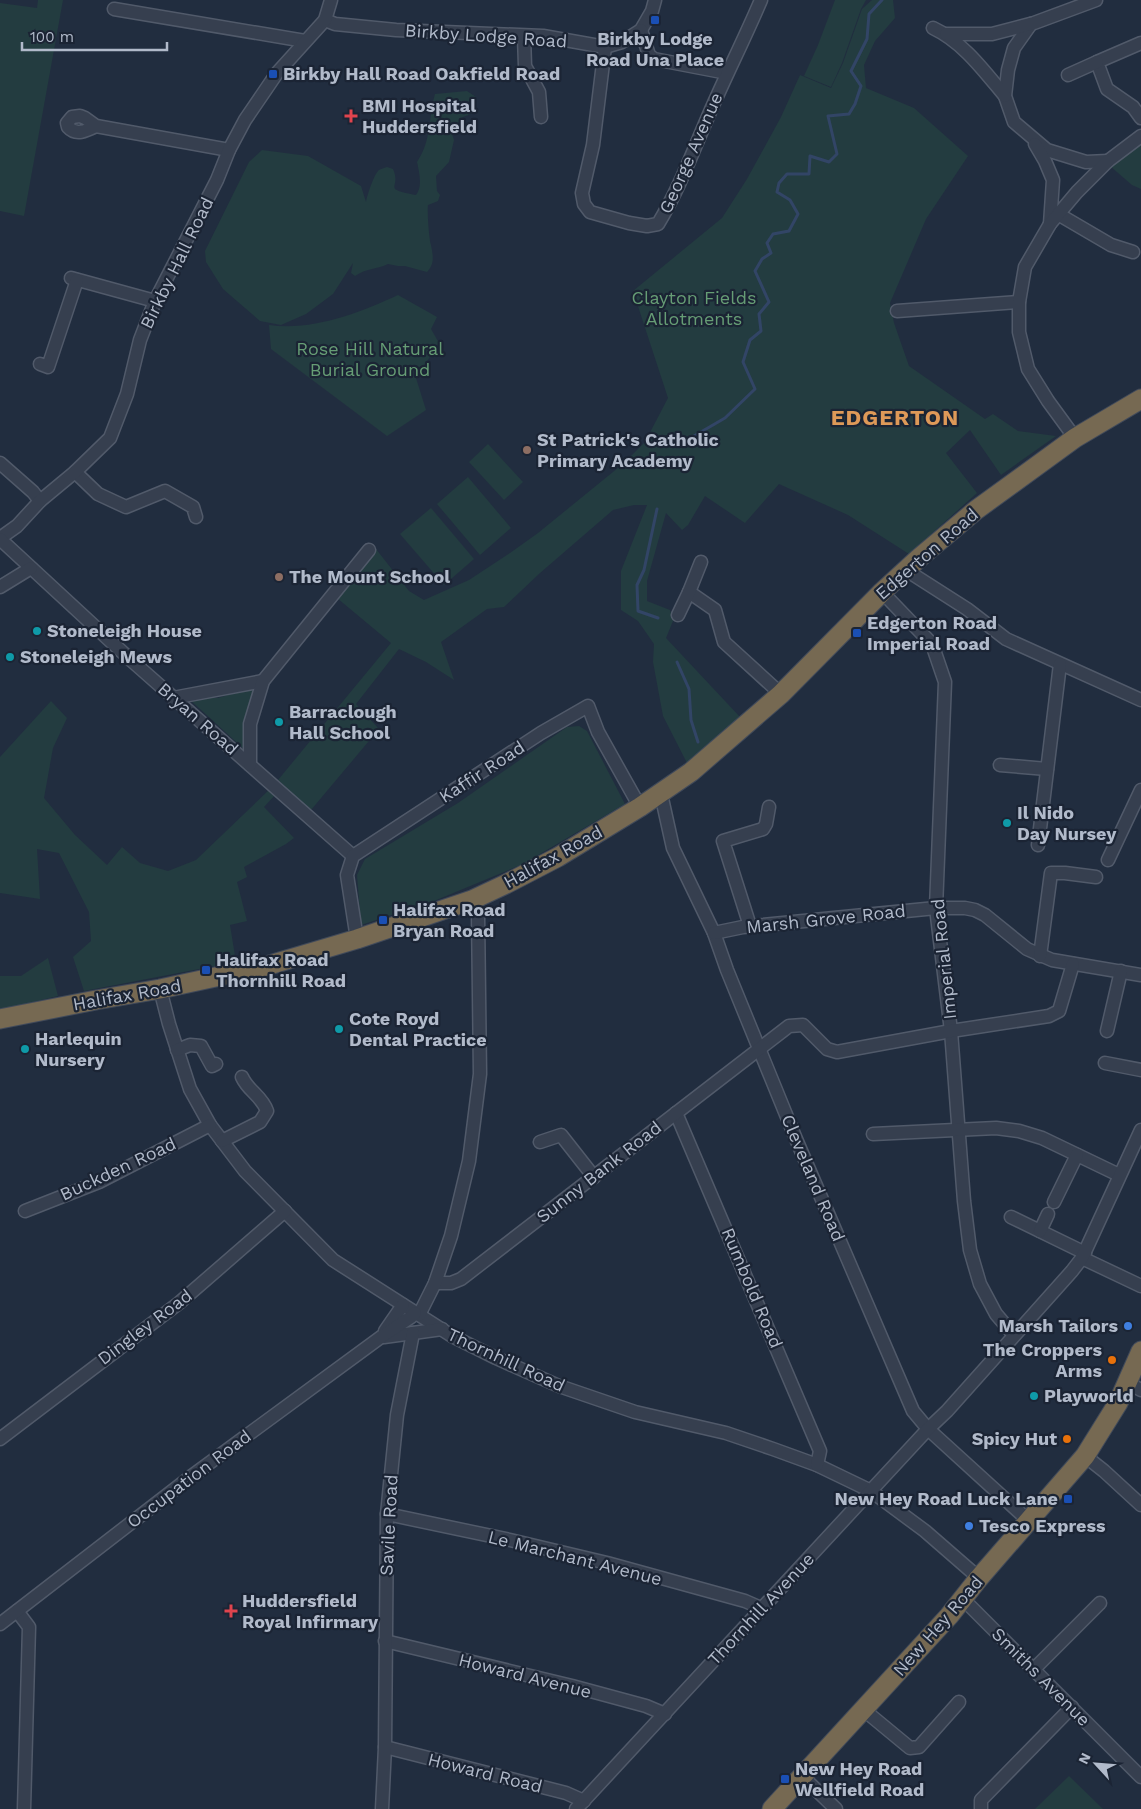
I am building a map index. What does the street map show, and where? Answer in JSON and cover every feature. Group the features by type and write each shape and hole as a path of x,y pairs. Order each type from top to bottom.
{"highway":[{"name":"Edgerton Road","path":"734,734 781,694 882,592 976,510 1075,438 1141,398"},
{"name":"Halifax Road","path":"0,1019 96,1000 160,990 266,966 357,939 472,900 558,857 661,794 691,772 734,734"},
{"name":"New Hey Road","path":"772,1809 963,1599 1084,1456 1134,1387 1141,1351"}],"street":[{"name":"Birkby Hall Road","path":"0,538 17,526 40,501 75,472 110,438 127,394 140,340 155,301 216,180 229,150 245,120 277,73 325,20 331,0"},
{"path":"655,0 652,11 641,30 649,55 654,60 727,73"},
{"name":"George Avenue","path":"604,47 593,145 582,193 584,204 590,212 629,223 647,226 658,224 668,208 761,0"},
{"path":"946,34 992,34 1031,24 1096,0"},
{"path":"114,9 304,41"},
{"name":"Birkby Lodge Road","path":"325,20 335,24 396,30 543,36 604,47 622,42 641,30"},
{"path":"1005,96 1008,70 1014,48 1031,24"},
{"path":"933,28 946,34 972,58 1005,96 1014,122 1047,150 1086,162 1108,161"},
{"path":"524,36 525,66 539,92 541,117"},
{"path":"1068,75 1141,43"},
{"path":"1097,62 1107,90 1133,107 1141,118"},
{"path":"96,126 229,150"},
{"path":"1075,438 1028,369 1019,332 1019,302 1025,267 1054,219 1077,192 1108,161 1141,136"},
{"path":"1030,137 1045,161 1053,180 1054,219"},
{"path":"1054,219 1111,245 1133,252"},
{"path":"48,367 73,279 155,301"},
{"path":"897,310 1019,302"},
{"path":"0,463 33,492 40,501"},
{"path":"75,472 98,494 126,507 165,491 197,509"},
{"name":"Bryan Road","path":"0,538 173,698 353,856"},
{"path":"250,765 250,724 264,681 369,550"},
{"path":"678,614 701,562"},
{"path":"0,587 31,568"},
{"path":"906,570 967,609 1006,639 1141,700"},
{"path":"689,592 716,610 724,642 781,694"},
{"name":"Imperial Road","path":"882,592 932,644 945,682 936,908 951,1031 970,1250 980,1284 996,1314 1014,1335"},
{"path":"1038,845 1060,664"},
{"path":"173,698 264,681"},
{"name":"Kaffir Road","path":"353,856 541,733 588,706 598,732 640,807"},
{"path":"1000,765 1047,769"},
{"path":"1108,860 1141,790"},
{"name":"Cleveland Road","path":"661,794 673,848 714,933 758,1048 913,1411 928,1429 1029,1521"},
{"path":"750,926 723,841 763,829 770,807"},
{"path":"1128,818 1141,823"},
{"path":"353,856 346,876 357,939"},
{"path":"1040,956 1051,873 1096,877"},
{"path":"417,1314 435,1283 451,1236 469,1161 480,1074 478,914 472,900"},
{"name":"Marsh Grove Road","path":"714,933 750,926 936,908 964,908 980,912 1027,949 1040,956 1073,964 1141,975"},
{"path":"951,1031 1059,1012 1073,964"},
{"path":"1107,1031 1121,971"},
{"name":"Thornhill Road","path":"160,990 190,1089 210,1125 245,1171 332,1260 417,1314 478,1349 559,1386 634,1412 726,1434 817,1465 871,1491 925,1532 980,1578"},
{"name":"Sunny Bank Road","path":"435,1283 443,1284 461,1279 758,1048 789,1026 804,1025 827,1049 837,1052 951,1031"},
{"path":"177,1050 190,1045 202,1046 212,1066 216,1064"},
{"path":"1106,1062 1141,1070"},
{"path":"222,1141 260,1122 267,1111 264,1101 246,1087 242,1077"},
{"name":"Rumbold Road","path":"676,1113 820,1452 817,1465"},
{"name":"Buckden Road","path":"25,1211 99,1182 210,1125"},
{"path":"873,1134 996,1128 1019,1131 1042,1138 1120,1175"},
{"name":"Thornhill Avenue","path":"580,1805 761,1608 947,1411 1084,1255 1141,1130"},
{"path":"540,1142 561,1135 594,1177"},
{"path":"1040,1231 1077,1155"},
{"name":"Dingley Road","path":"0,1439 179,1303 286,1211"},
{"path":"1011,1217 1141,1286"},
{"name":"Occupation Road","path":"381,1337 403,1305"},
{"name":"Occupation Road","path":"0,1624 193,1475 381,1337 417,1314"},
{"name":"Occupation Road","path":"381,1337 442,1329"},
{"name":"Savile Road","path":"382,1809 385,1748 387,1514 397,1415 413,1333"},
{"path":"1084,1456 1104,1471 1141,1505"},
{"name":"Le Marchant Avenue","path":"387,1514 607,1563 761,1608"},
{"name":"Smiths Avenue","path":"963,1599 1141,1777"},
{"path":"1034,1670 1100,1603"},
{"path":"17,1611 29,1627 24,1809"},
{"name":"Howard Avenue","path":"385,1641 572,1686 646,1706 665,1714"},
{"path":"864,1710 910,1748 919,1748 958,1702"},
{"path":"981,1809 981,1800 1072,1707"},
{"name":"Howard Road","path":"385,1748 566,1793 580,1805"},
{"path":"803,1777 836,1809"}],"green space":[{"path":"38,0 63,0 24,216 0,211 0,3 37,8"},
{"path":"835,0 866,0 831,87 804,76"},
{"name":"Clayton Fields Allotments","path":"872,0 893,0 895,18 875,41 864,65 866,88 914,108 968,156 926,219 890,303 894,323 909,366 985,419 993,414 1018,431 1056,436 1001,475 970,430 946,453 977,493 909,554 848,515 779,484 745,523 705,496 688,525 682,530 666,513 647,581 647,601 670,610 673,621 666,638 740,717 687,763 663,716 653,662 654,644 638,621 621,610 621,571 647,505 634,505 613,510 504,607 487,609 441,642 454,680 426,662 399,649 356,704 379,729 311,810 278,780 391,643 337,598 376,549 409,591 424,600 469,580 538,533 624,463 645,442 668,398 633,291 722,218 747,179 781,117 800,75 831,88 843,63 862,9"},
{"path":"467,91 476,97 475,110 461,118 452,134 454,140 449,162 436,176 437,191 440,195 438,201 428,205 433,259 427,272 388,264 355,276 351,273 353,263 333,294 306,314 281,325 260,321 223,289 206,262 205,251 249,162 262,150 308,156 361,186 366,202 377,172 387,167 393,169 395,189 416,195 420,183 417,162 425,145 435,94"},
{"path":"1141,144 1141,189 1132,185 1110,166"},
{"name":"Rose Hill Natural Burial Ground","path":"398,295 437,317 431,329 439,343 416,378 426,410 387,436 271,349 269,325 286,326 319,323 352,314"},
{"path":"488,444 523,482 504,500 469,462"},
{"path":"468,477 511,528 480,555 437,504"},
{"path":"431,508 474,559 444,585 400,534"},
{"path":"255,687 245,750 188,698 218,698"},
{"path":"51,701 67,718 53,748 44,798 75,835 107,865 122,847 140,863 168,871 196,860 270,789 276,794 264,807 294,838 244,867 247,877 237,882 247,921 230,925 236,962 84,991 73,957 91,941 89,912 59,853 37,849 40,899 0,893 0,757"},
{"path":"579,726 587,731 625,804 523,864 434,901 361,925 357,875 365,859 458,803 567,727"},
{"path":"48,958 58,996 0,1010 0,976 21,976"},
{"path":"1069,1776 1103,1809 1035,1809"}],"waterway":[{"path":"694,436 725,418 755,389 743,362 750,340 761,331 759,314 769,302 755,271 762,259 771,253 767,243 773,234 789,231 798,214 790,200 777,192 779,183 787,174 809,174 810,156 829,162 837,154 828,116 849,114 855,104 861,86 851,71 867,39 869,14 882,0"},
{"path":"657,509 644,570 637,585 638,611 658,618"},
{"path":"677,662 689,689 691,720 698,742"}],"place":[{"name":"Birkby Lodge Road Una Place","path":"655,20"},
{"name":"Birkby Hall Road Oakfield Road","path":"273,74"},
{"name":"BMI Hospital Huddersfield","path":"351,116"},
{"name":"St Patrick's Catholic Primary Academy","path":"527,450"},
{"name":"The Mount School","path":"279,577"},
{"name":"Stoneleigh House","path":"37,631"},
{"name":"Edgerton Road Imperial Road","path":"857,633"},
{"name":"Stoneleigh Mews","path":"10,657"},
{"name":"Barraclough Hall School","path":"279,722"},
{"name":"Il Nido Day Nursey","path":"1007,823"},
{"name":"Halifax Road Bryan Road","path":"383,920"},
{"name":"Halifax Road Thornhill Road","path":"206,970"},
{"name":"Cote Royd Dental Practice","path":"339,1029"},
{"name":"Harlequin Nursery","path":"25,1049"},
{"name":"Marsh Tailors","path":"1128,1326"},
{"name":"The Croppers Arms","path":"1112,1360"},
{"name":"Playworld","path":"1034,1396"},
{"name":"Spicy Hut","path":"1067,1439"},
{"name":"New Hey Road Luck Lane","path":"1068,1499"},
{"name":"Tesco Express","path":"969,1526"},
{"name":"Huddersfield Royal Infirmary","path":"231,1611"},
{"name":"New Hey Road Wellfield Road","path":"785,1779"}],"district":[{"name":"EDGERTON","path":"895,417"}]}
